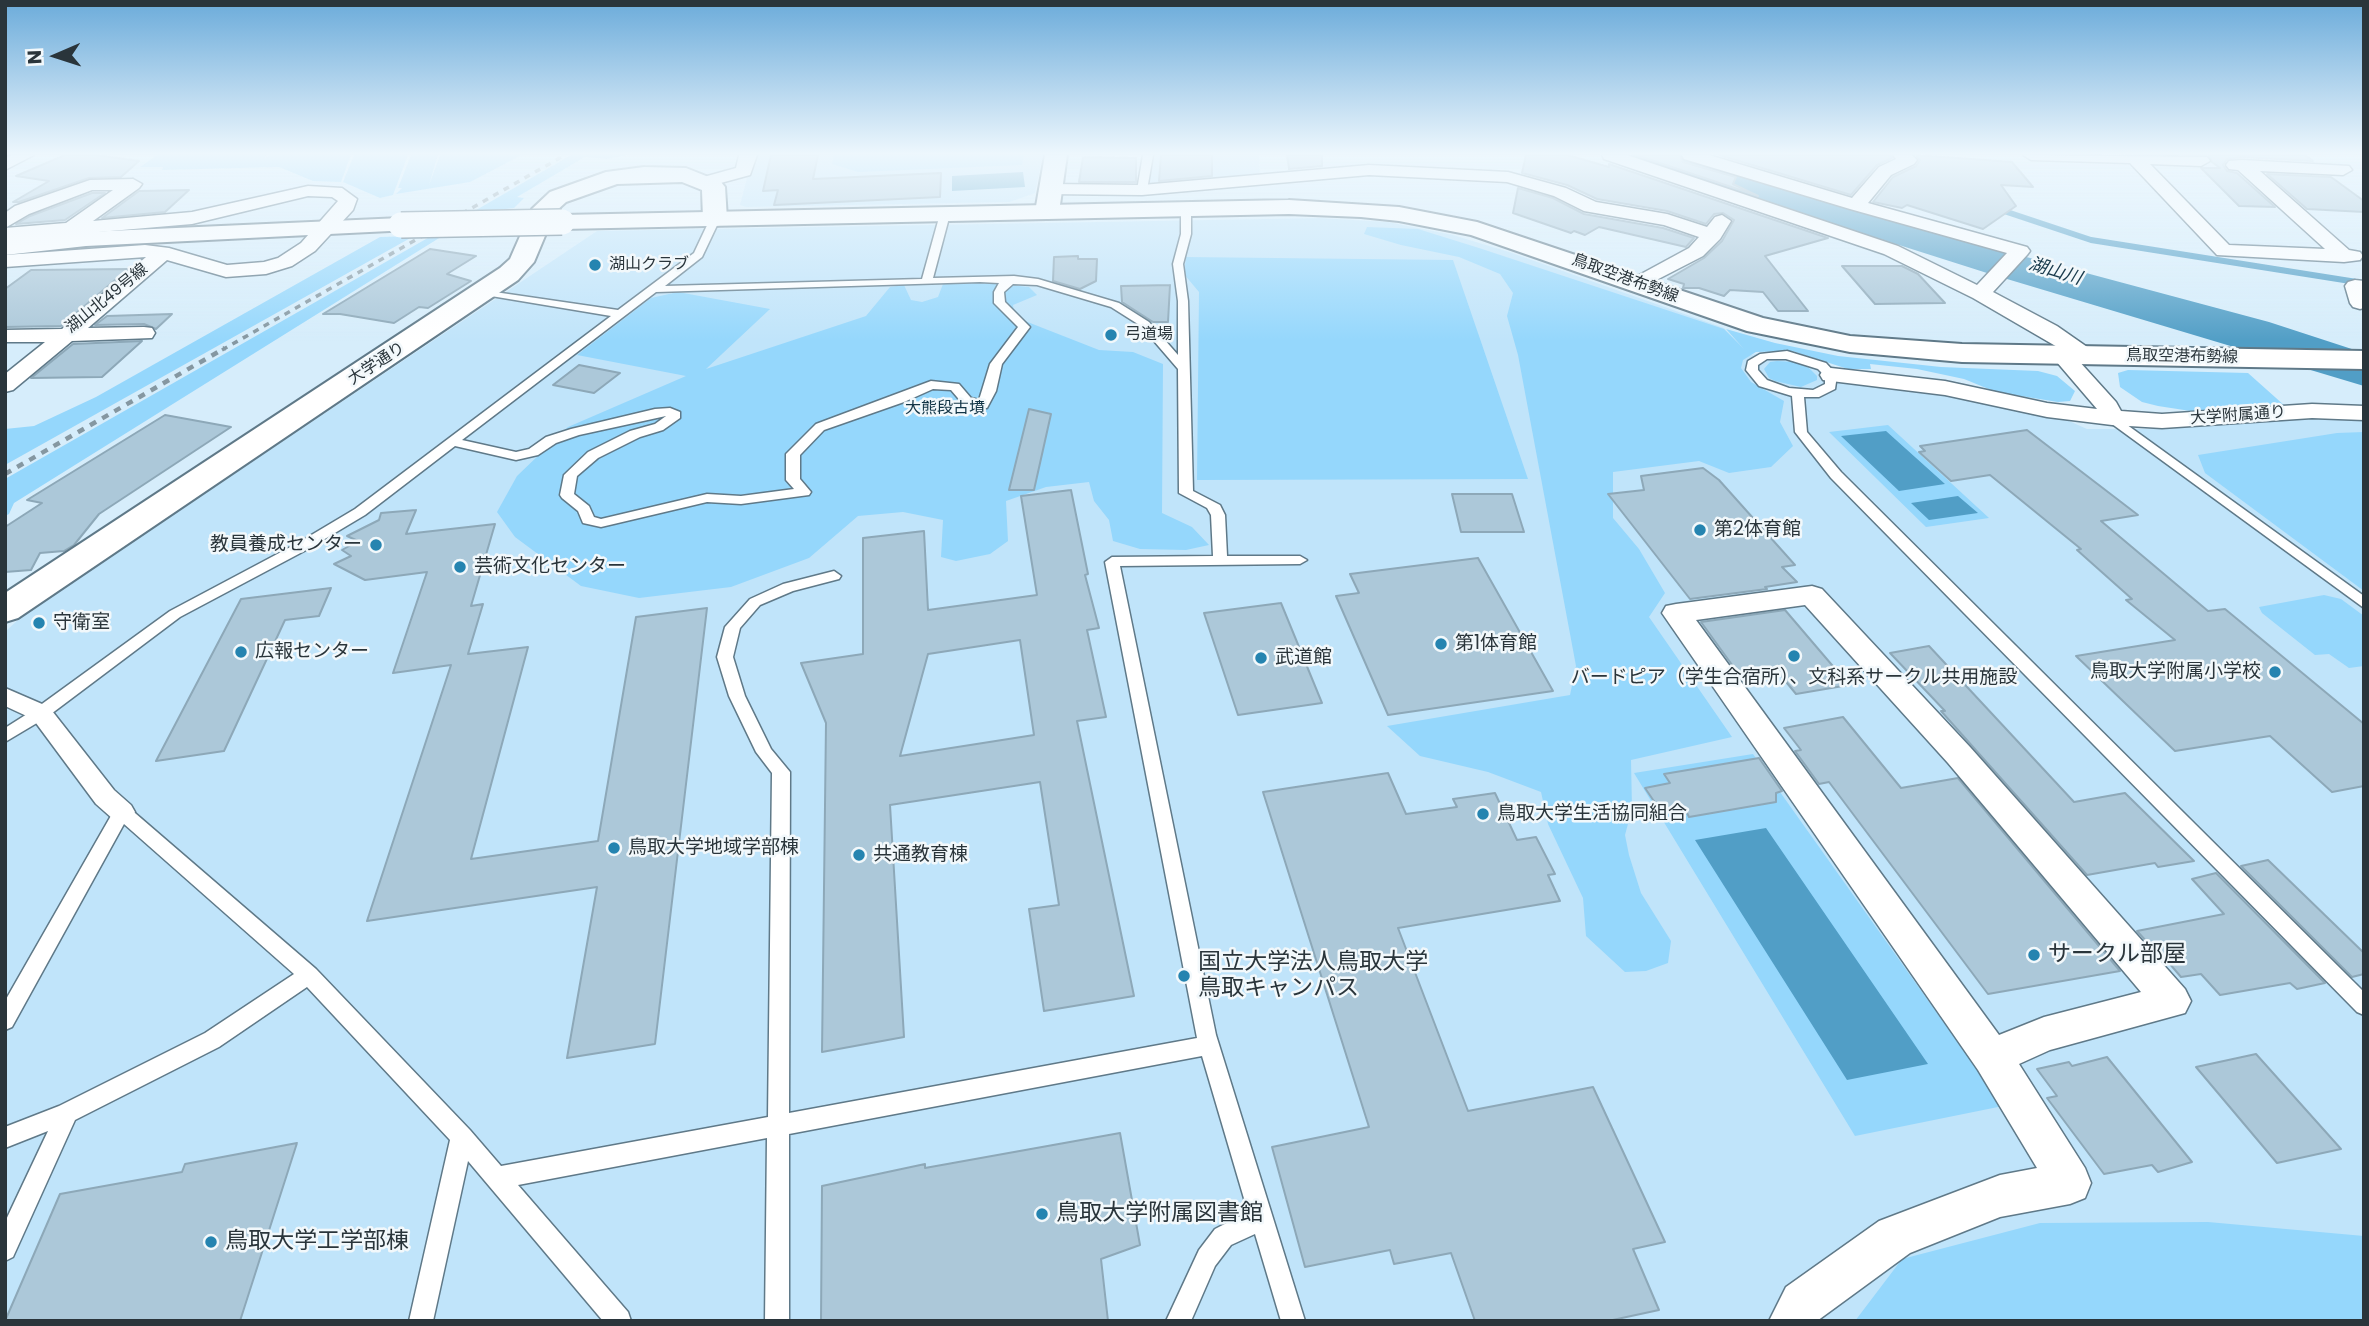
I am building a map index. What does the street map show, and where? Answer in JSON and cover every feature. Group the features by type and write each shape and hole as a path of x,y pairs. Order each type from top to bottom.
{"main road":[{"name":"大学通り","path":"5,610 485,292 521,262 541,217"},
{"name":"鳥取空港布勢線","path":"5,247 86,239 328,227 813,217"},
{"name":"鳥取空港布勢線","path":"1414,217 1476,229 1757,324 1850,344 1962,353 2364,359"}],"street":[{"path":"71,228 87,217"},
{"path":"5,234 197,217"},
{"path":"5,261 117,252 163,253 226,271 266,268 285,262 308,247 337,217"},
{"path":"1649,217 1713,235"},
{"path":"1637,284 1696,252 1713,235 1724,217"},
{"path":"1794,217 1891,250 1988,288 2049,331 2072,354 2108,407 2112,418"},
{"path":"1898,217 2020,251 1988,288"},
{"path":"2191,217 2224,251 2354,256"},
{"path":"2306,217 2354,256"},
{"name":"湖山北49号線","path":"5,336 67,335 163,253"},
{"path":"5,275 28,258"},
{"path":"5,385 67,335 144,333"},
{"name":"大学附属通り","path":"1831,375 1945,388 2047,411 2112,418 2162,421 2312,411 2364,412"},
{"path":"1791,1321 1802,1303 1895,1237 2000,1196 2070,1183 1992,1056 1676,613 1812,595 1959,755 2172,1001 2044,1034 1992,1056"},
{"path":"5,696 41,713 105,797 122,812"}],"lane":[{"path":"927,282 944,217"},
{"path":"1186,217 1186,234 1178,264 1183,301 1186,493 1213,505 1218,515 1220,561"},
{"path":"5,736 41,713 175,614 303,546 360,512 698,255 715,219"},
{"path":"656,289 1014,279 1055,285 1115,305 1145,324 1185,370"},
{"path":"453,442 516,456 533,452 551,440 575,432 655,413 670,412 676,415 659,427 635,434 593,455 571,475 568,495 584,509 588,520 601,523 707,498 741,500 804,492 793,480 793,454 820,427 932,385 955,387 967,401 982,405 990,391 996,364 1024,327 1000,303 999,292 1003,285 1014,279"},
{"path":"485,292 622,314"},
{"path":"1787,355 1812,361 1831,375 1831,386 1825,391 1798,394 1763,383 1752,370 1752,364 1764,356 1787,355"},
{"path":"1798,394 1801,432 1836,475 2364,1006"},
{"path":"2112,418 2364,603"},
{"path":"1293,1321 1210,1045 1112,562 1300,560"},
{"path":"777,1321 781,1125 781,772 764,752 737,696 725,657 733,627 755,602 788,587 834,576"},
{"path":"5,1021 122,812 309,975 462,1137 620,1321"},
{"path":"5,1138 66,1113 212,1040 309,975"},
{"path":"497,1178 1210,1045"},
{"path":"5,1249 66,1113"},
{"path":"421,1321 462,1137"},
{"path":"1178,1321 1207,1258 1223,1237 1262,1218"}],"shaded area":[{"name":"国立大学法人鳥取大学 鳥取キャンパス","path":"1319,218 1388,222 1453,235 1724,328 1751,355 1768,351 1799,354 1835,368 1906,388 2060,417 2087,429 2163,429 2275,417 2364,417 2364,1321 5,1321 5,632 22,616 597,231"}],"green space":[{"path":"1367,227 1418,229 1479,248 1724,329 1744,349 1726,329 1775,343 1838,356 1941,367 2038,371 2057,376 2075,391 2070,401 2058,402 1996,392 1964,379 1917,369 1870,364 1871,369 1848,369 1792,351 1756,352 1743,360 1741,368 1751,382 1784,401 1780,422 1793,446 1771,467 1729,473 1699,461 1613,472 1613,518 1639,549 1665,593 1649,617 1732,737 1631,760 1632,809 1625,835 1641,893 1671,941 1668,963 1646,971 1625,972 1586,936 1583,898 1548,824 1541,792 1488,772 1420,756 1387,726 1570,695 1576,666 1518,355 1507,316 1513,293 1500,274 1459,257 1364,234"},
{"path":"433,235 444,235 14,503 9,514 5,516 5,479"},
{"path":"414,236 5,465 5,429 34,426 96,397 380,237"},
{"path":"1186,257 1453,260 1528,479 1197,480 1199,292 1184,274"},
{"name":"大熊段古墳","path":"970,281 1029,287 1037,295 1013,305 1014,312 1025,321 1099,350 1133,352 1163,364 1162,513 1192,527 1209,545 1186,550 1140,549 1113,541 1109,520 1094,501 1089,482 1046,487 1006,501 1008,541 990,554 956,561 941,557 943,520 903,512 858,516 809,558 731,587 639,598 581,586 515,537 497,512 517,476 568,427 686,376 577,355 651,298 678,292 770,309 706,369 866,316 890,287 904,285 911,300 922,302 938,297 943,284"},
{"path":"1770,362 1794,362 1809,368 1817,376 1817,380 1801,387 1775,381 1769,378 1764,369"},
{"path":"2128,370 2248,373 2285,406 2197,412 2158,406 2142,402 2120,387 2118,373"},
{"path":"1888,425 1989,518 1926,527 1829,432"},
{"path":"2364,432 2364,591 2205,473 2198,455 2337,433"},
{"path":"2324,595 2341,599 2364,616 2364,666 2349,668 2329,654 2315,655 2262,613 2259,607"},
{"path":"1753,754 2003,1106 1855,1136 1634,773"},
{"path":"2208,1222 2364,1236 2364,1321 1855,1321 1902,1259 2040,1223"}],"water":[{"name":"湖山川","path":"1811,217 1890,217 2004,251 2269,322 2364,353 2364,386 1987,273"},
{"path":"1886,431 1945,484 1899,491 1841,436"},
{"path":"1958,496 1978,513 1929,520 1911,503"},
{"path":"1766,828 1928,1064 1847,1080 1695,840"}],"building":[{"path":"28,217 70,217 65,220 16,224"},
{"path":"1524,217 1600,217 1663,228 1694,238 1686,247 1599,227 1585,235 1574,231 1571,233"},
{"path":"1685,217 1712,217 1706,224"},
{"path":"1729,217 1765,217 1828,238 1765,256 1808,311 1778,311 1763,292 1730,290 1724,296 1699,288 1683,288 1684,284 1668,279 1704,258 1722,241 1734,220"},
{"path":"1945,217 2000,217 1983,229"},
{"path":"430,249 476,256 447,274 471,281 428,308 419,307 394,323 340,314 323,314"},
{"path":"1078,256 1078,259 1097,259 1096,281 1080,289 1053,281 1054,257"},
{"path":"1842,266 1902,266 1918,274 1945,303 1875,304"},
{"path":"128,269 61,326 5,327 5,289 31,270"},
{"path":"1170,285 1168,322 1153,322 1122,302 1121,286"},
{"path":"172,314 156,329 144,324 95,325 107,316"},
{"path":"142,341 102,377 31,378 73,344"},
{"path":"579,365 620,373 594,393 553,385"},
{"path":"1029,409 1051,414 1034,490 1009,490"},
{"path":"165,415 231,427 99,514 74,545 64,551 40,553 31,570 5,572 5,527 42,503 27,500"},
{"path":"2027,430 2138,515 2101,521 2208,611 2225,609 2364,724 2364,786 2332,792 2270,736 2175,751 2076,656 2175,640 2126,600 2132,599 2077,550 2081,549 1990,475 1951,481 1919,452 1925,451 1920,446"},
{"name":"第2体育館","path":"1703,468 1719,480 1795,565 1782,567 1797,582 1765,587 1767,589 1690,599 1608,494 1644,490 1641,476"},
{"path":"1071,490 1088,574 1085,575 1099,628 1087,630 1106,717 1077,721 1134,996 1044,1011 1029,909 1059,905 1040,782 890,805 904,1037 822,1052 826,723 801,663 863,654 863,538 924,531 928,610 1037,595 1021,496","holes":["1020,640 1034,735 900,756 928,654"]},
{"path":"1452,494 1512,494 1524,532 1461,532"},
{"name":"鳥取大学地域学部棟","path":"416,510 406,534 495,524 471,606 483,604 468,654 528,647 471,859 598,841 636,617 707,608 655,1044 567,1058 597,887 367,921 451,665 393,673 427,572 365,580 334,564 351,556 342,550 358,541 347,536 379,520 381,513"},
{"name":"第1体育館","path":"1478,558 1553,691 1388,715 1336,596 1359,593 1350,574"},
{"name":"広報センター","path":"331,588 319,616 285,620 224,751 156,761 241,599"},
{"name":"武道館","path":"1281,603 1322,703 1238,715 1204,613"},
{"name":"バードピア（学生合宿所）、文科系サークル共用施設","path":"1785,610 1849,685 1796,694 1778,672 1743,680 1701,622"},
{"path":"1929,646 2074,802 2125,793 2194,861 2158,867 2155,863 2087,875 1941,711 1945,711 1890,653"},
{"path":"1843,717 1901,788 1958,778 2120,971 1988,994 1829,782 1819,784 1795,751 1801,750 1784,728"},
{"path":"1759,758 1782,791 1776,793 1776,802 1689,817 1685,809 1662,813 1645,788 1670,783 1664,774"},
{"path":"1388,773 1406,814 1457,807 1453,799 1495,793 1517,840 1536,837 1555,874 1548,875 1560,901 1398,928 1468,1111 1593,1087 1665,1242 1633,1249 1659,1310 1608,1321 1475,1321 1451,1253 1394,1264 1390,1250 1305,1267 1272,1147 1369,1127 1263,792"},
{"path":"2268,860 2364,953 2364,974 2352,977 2241,866"},
{"path":"2216,873 2325,983 2297,989 2290,983 2220,995 2201,974 2181,977 2166,963 2137,931 2224,914 2192,879"},
{"path":"2256,1054 2341,1149 2277,1163 2196,1067"},
{"path":"2107,1057 2192,1162 2158,1172 2152,1165 2104,1174 2047,1098 2057,1096 2037,1069 2069,1062 2072,1066"},
{"name":"鳥取大学附属図書館","path":"1120,1133 1140,1245 1101,1259 1108,1321 821,1321 822,1186 925,1164 925,1168"},
{"path":"297,1143 240,1321 5,1321 60,1194 182,1172 185,1164"}],"waterway":[{"path":"2022,217 2091,240 2363,283"}],"railway":[{"path":"222,350 456,217"},
{"path":"5,474 225,348"}],"place":[{"name":"湖山クラブ","path":"595,265"},
{"name":"弓道場","path":"1111,335"},
{"name":"第2体育館","path":"1700,530"},
{"name":"教員養成センター","path":"376,545"},
{"name":"芸術文化センター","path":"460,567"},
{"name":"守衛室","path":"39,623"},
{"name":"第1体育館","path":"1441,644"},
{"name":"広報センター","path":"241,652"},
{"name":"バードピア（学生合宿所）、文科系サークル共用施設","path":"1794,656"},
{"name":"武道館","path":"1261,658"},
{"name":"鳥取大学附属小学校","path":"2275,672"},
{"name":"鳥取大学生活協同組合","path":"1483,814"},
{"name":"鳥取大学地域学部棟","path":"614,848"},
{"name":"共通教育棟","path":"859,855"},
{"name":"サークル部屋","path":"2034,955"},
{"name":"国立大学法人鳥取大学 鳥取キャンパス","path":"1184,976"},
{"name":"鳥取大学附属図書館","path":"1042,1214"},
{"name":"鳥取大学工学部棟","path":"211,1242"}]}
